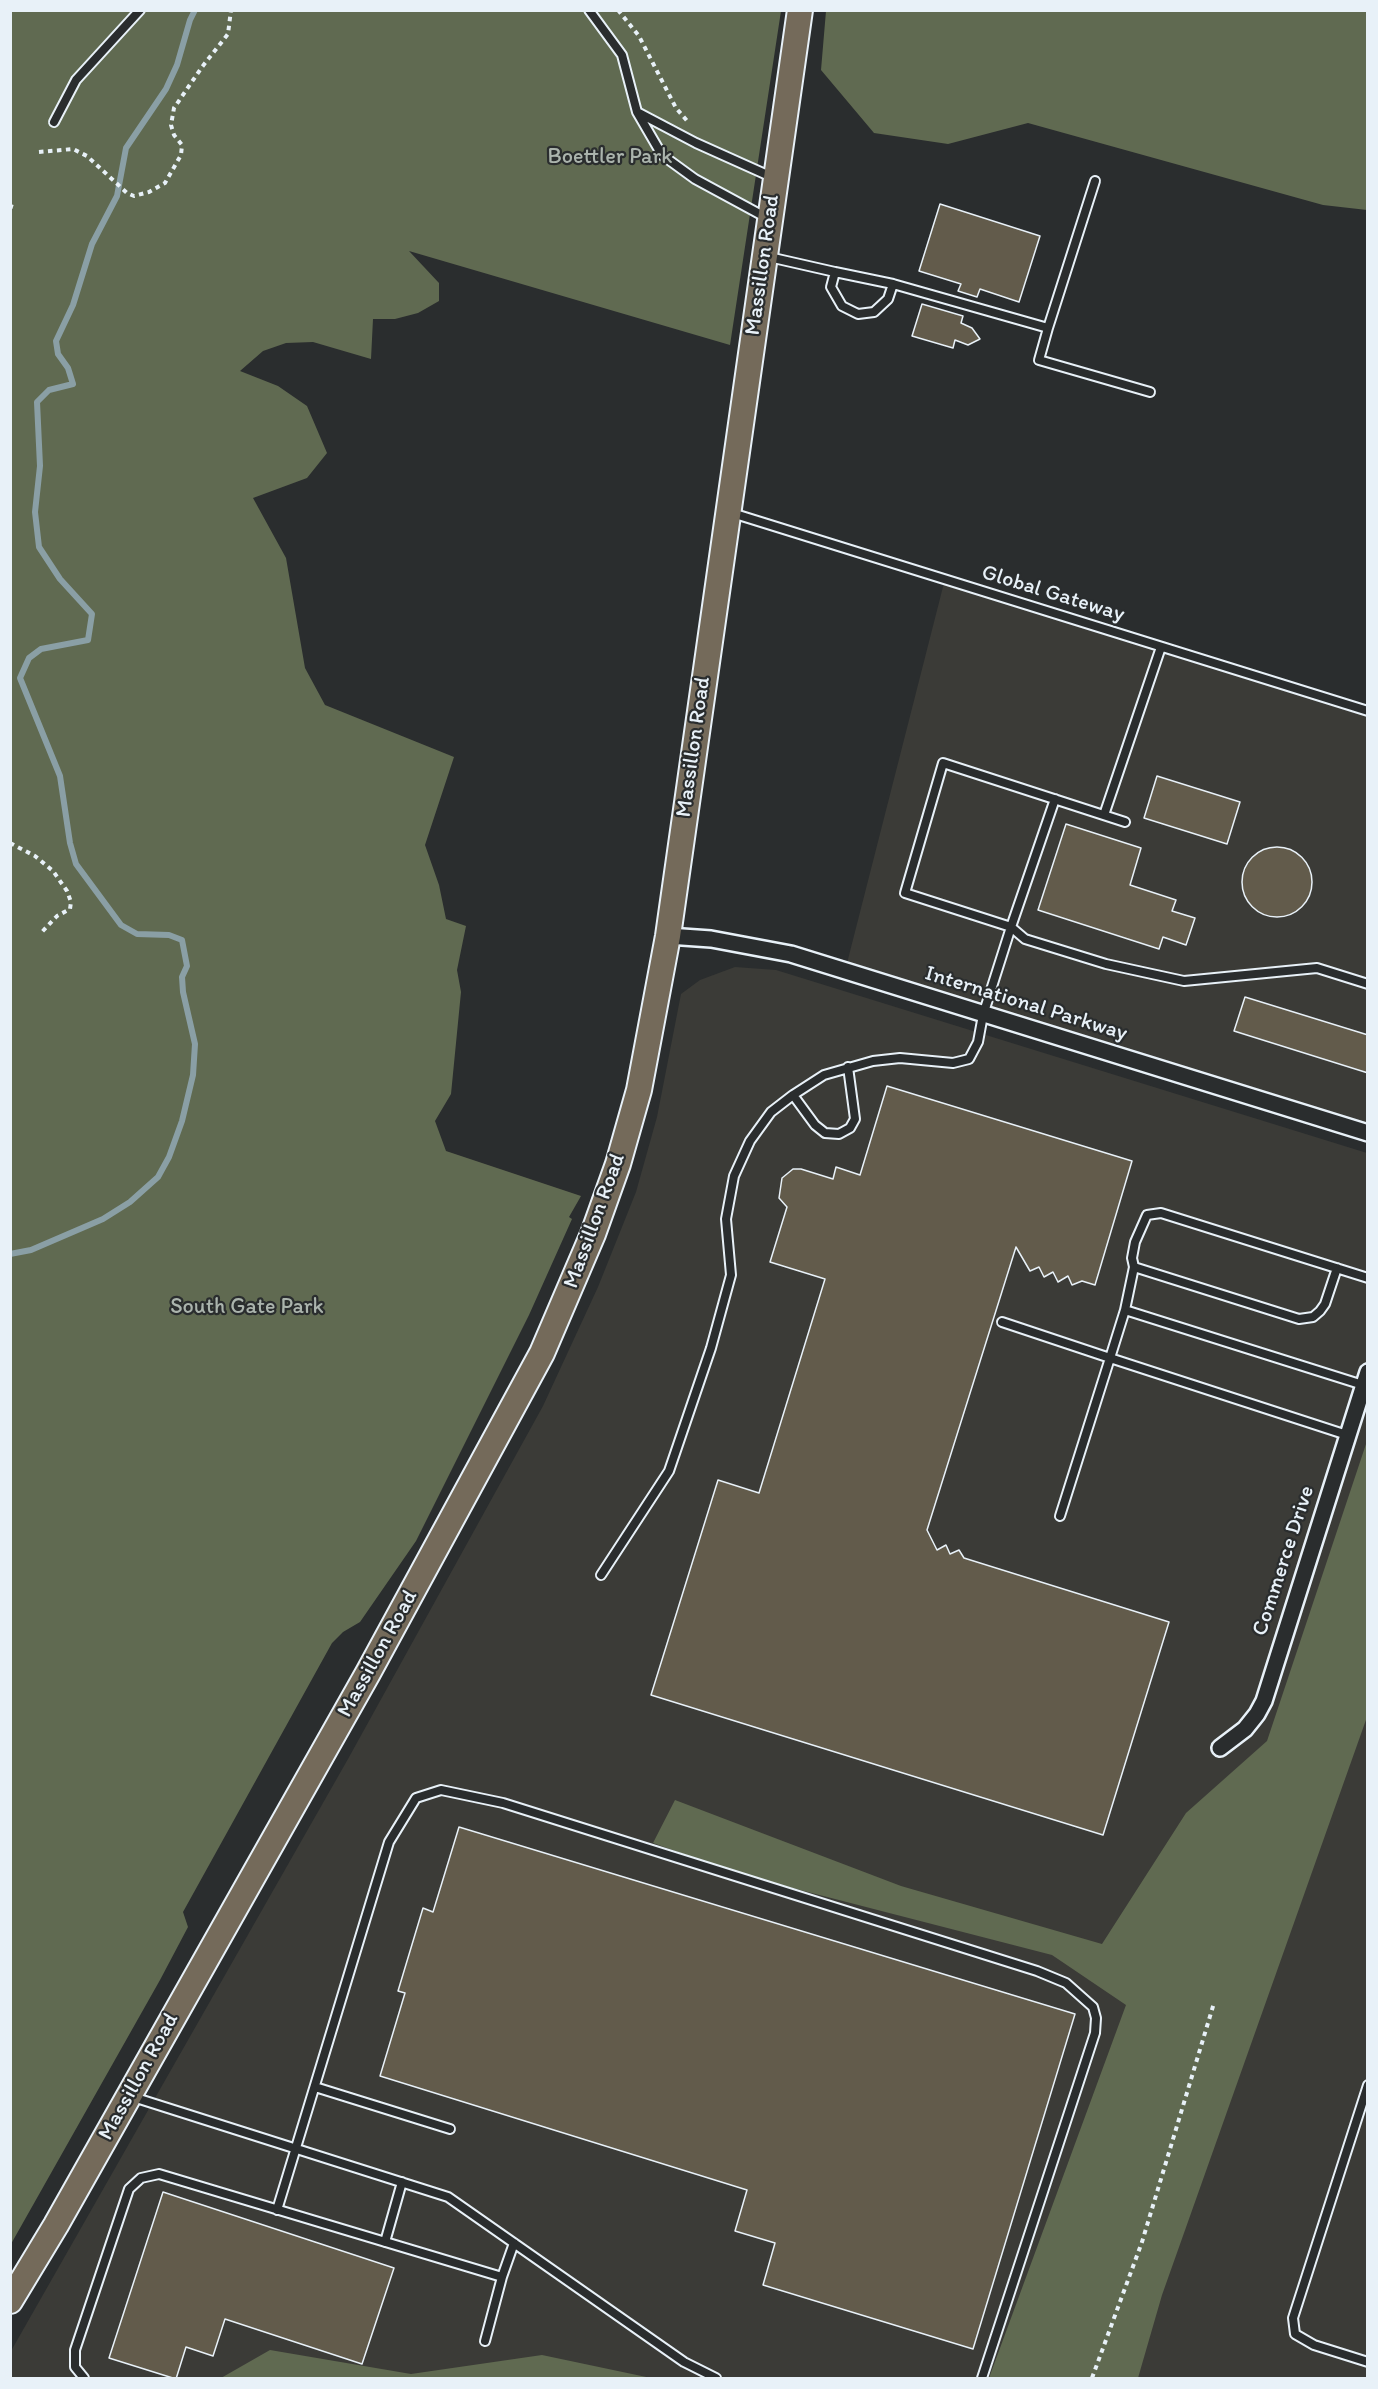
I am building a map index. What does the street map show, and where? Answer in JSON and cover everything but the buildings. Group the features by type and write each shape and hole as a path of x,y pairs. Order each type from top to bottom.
{"main road":[{"name":"Massillon Road","path":"10,2301 400,1614 542,1353 593,1234 618,1164 643,1070 668,936 800,10"}],"street":[{"name":"International Parkway","path":"668,936 711,939 791,954 1368,1133"},
{"name":"Commerce Drive","path":"1220,1748 1245,1729 1264,1701 1365,1378"}],"lane":[{"path":"54,122 76,80 140,10"},
{"path":"589,10 622,55 637,112 662,155 695,179 770,220"},
{"path":"637,112 775,179"},
{"path":"1095,181 1039,360 1150,392"},
{"path":"764,256 893,284 1048,328"},
{"path":"835,272 831,288 842,306 858,314 873,312 888,299 893,284"},
{"name":"Global Gateway","path":"728,512 1368,711"},
{"path":"1104,815 1161,647"},
{"path":"1125,822 943,764 905,893 1011,927 1025,939 1106,964 1184,981 1317,968 1368,984"},
{"path":"601,1575 669,1471 711,1348 731,1275 726,1219 734,1176 757,1131 771,1112 792,1095 824,1075 873,1061 900,1058 953,1063 969,1059 978,1042 983,1015 1055,799"},
{"path":"792,1095 815,1125 825,1133 839,1134 850,1128 855,1119 848,1067"},
{"path":"1060,1516 1125,1310 1134,1267 1133,1250 1140,1226 1147,1215 1161,1213 1368,1278"},
{"path":"1134,1267 1229,1299 1299,1318 1313,1317 1320,1311 1325,1304 1336,1268"},
{"path":"1125,1310 1365,1378"},
{"path":"1002,1322 1347,1436"},
{"path":"277,2210 389,1842 416,1798 441,1790 503,1803 1037,1971 1066,1983 1093,2007 1096,2018 1095,2033 982,2379"},
{"path":"1368,2085 1293,2318 1295,2334 1314,2345 1368,2362"},
{"path":"315,2086 450,2129"},
{"path":"128,2095 448,2197 684,2361 716,2379"},
{"path":"84,2379 75,2367 75,2350 129,2189 141,2178 159,2174 502,2277"},
{"path":"385,2242 402,2182"},
{"path":"485,2341 502,2277 514,2243"}],"path":[{"path":"39,152 73,149 87,156 127,194 134,196 149,192 165,183 181,155 182,145 174,135 171,124 174,108 228,34 231,10"},
{"path":"618,10 639,36 676,108 693,126"},
{"path":"10,843 35,856 54,871 71,902 70,909 57,916 42,933"},
{"path":"1092,2379 1143,2241 1214,2003"}],"shaded area":[{"path":"945,579 1367,711 1367,1133 845,971"},
{"path":"735,967 776,970 1367,1153 1367,2378 11,2378 11,2351 348,1759 543,1406 598,1287 636,1192 657,1117 681,994 700,980"}],"green space":[{"path":"11,11 781,11 730,345 409,251 439,283 439,301 418,313 395,319 373,319 371,359 313,342 286,343 263,351 240,371 278,386 307,406 327,453 307,478 253,498 286,558 305,668 325,705 454,757 425,845 439,885 446,919 466,926 457,970 461,992 451,1094 435,1121 446,1151 581,1196 569,1217 572,1219 529,1315 416,1541 360,1622 343,1632 332,1643 183,1912 188,1927 160,1980 11,2244"},
{"path":"826,11 1367,11 1367,210 1323,205 1028,123 948,144 874,133 821,70"},
{"path":"1367,1441 1367,1717 1162,2295 1138,2378 989,2378 1126,2005 1052,1955 742,1875 653,1843 675,1800 901,1886 1102,1944 1186,1813 1267,1741"},
{"path":"270,2350 411,2374 542,2355 651,2378 221,2378"}],"waterway":[{"path":"10,1254 31,1250 103,1219 130,1202 158,1177 169,1157 182,1121 193,1075 195,1044 183,992 182,977 187,966 182,940 169,935 137,934 121,925 76,864 70,843 60,776 20,678 29,658 41,649 88,640 92,614 60,579 39,547 35,512 40,466 37,402 49,390 73,384 68,368 58,354 56,341 73,305 92,244 117,196 126,148 166,89 177,65 195,10"}],"park label":[{"name":"Boettler Park","path":"610,157"},
{"name":"South Gate Park","path":"247,1307"}]}
